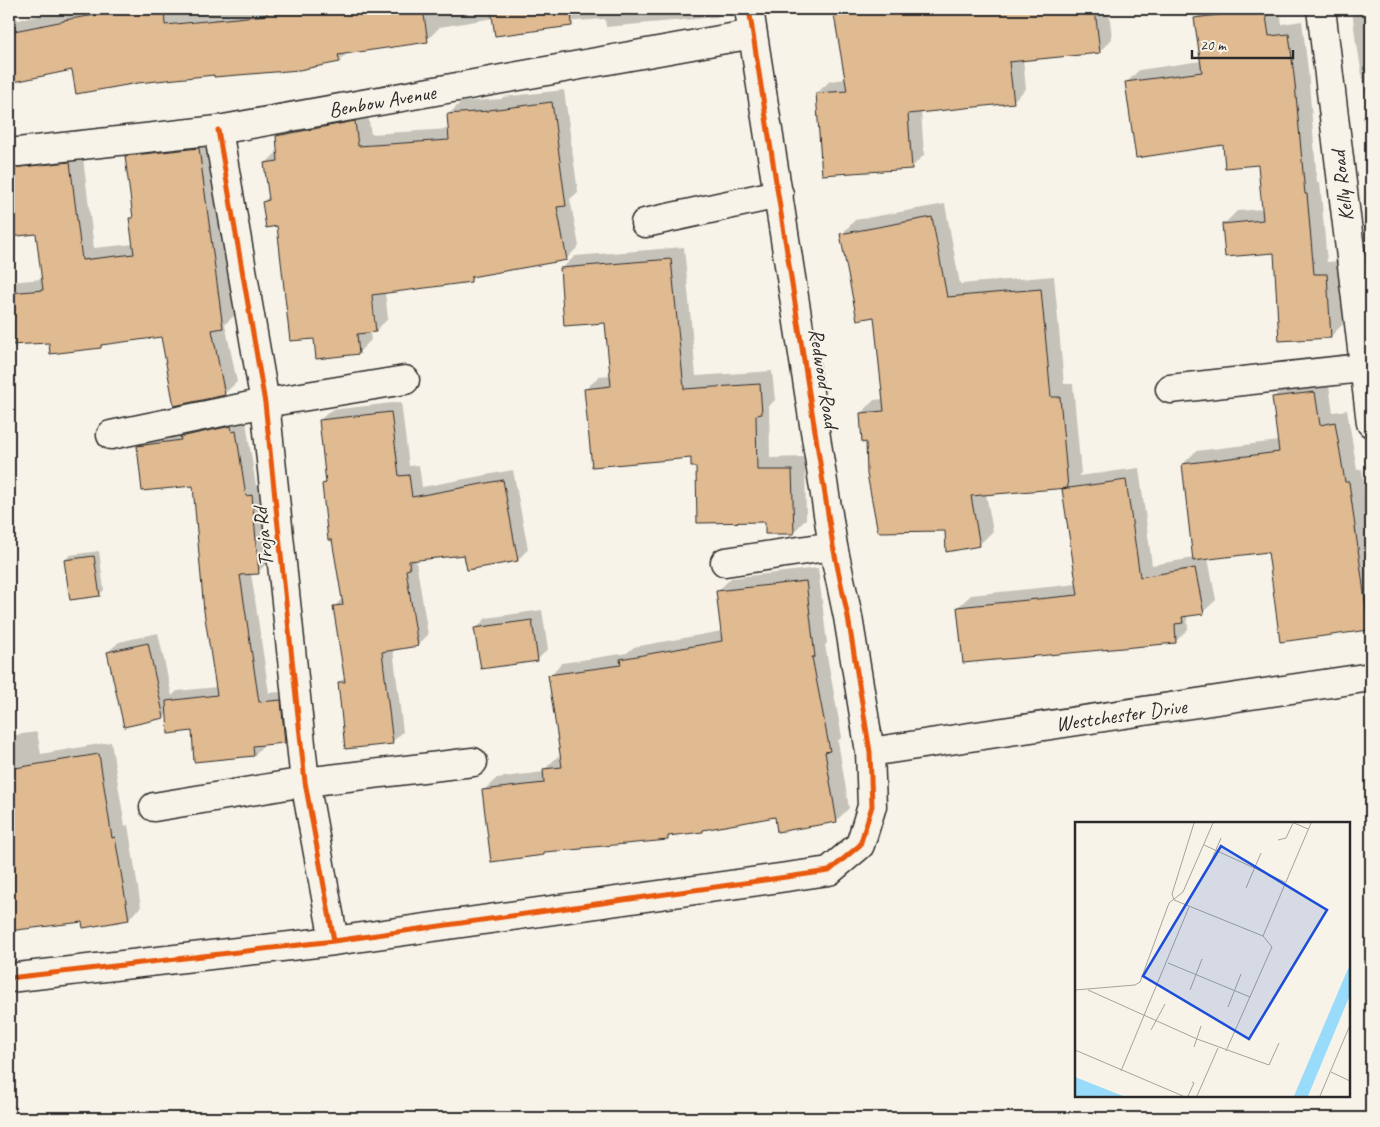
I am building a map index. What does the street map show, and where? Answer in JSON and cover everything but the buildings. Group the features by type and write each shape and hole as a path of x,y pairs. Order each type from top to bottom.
{"street":[{"name":"Kelly Road","path":"1321,9 1368,367 1371,423"},
{"name":"Benbow Avenue","path":"9,153 218,130 751,21"},
{"name":"Redwood Road","path":"9,978 334,941 828,871 860,845 872,806 870,752 848,617 833,546 751,21"},
{"name":"Troja Rd","path":"218,130 266,403 305,782 334,941"},
{"path":"645,223 779,194"},
{"path":"1170,390 1368,367"},
{"path":"111,435 266,403 405,380"},
{"path":"725,562 833,546"},
{"name":"Westchester Drive","path":"870,752 1371,677"},
{"path":"154,807 305,782 473,762"}],"cycle path":[{"path":"9,978 334,941 829,871 860,845 872,806 870,752 848,617 833,546 749,9"},
{"path":"218,130 265,403 305,782 334,941"}]}
